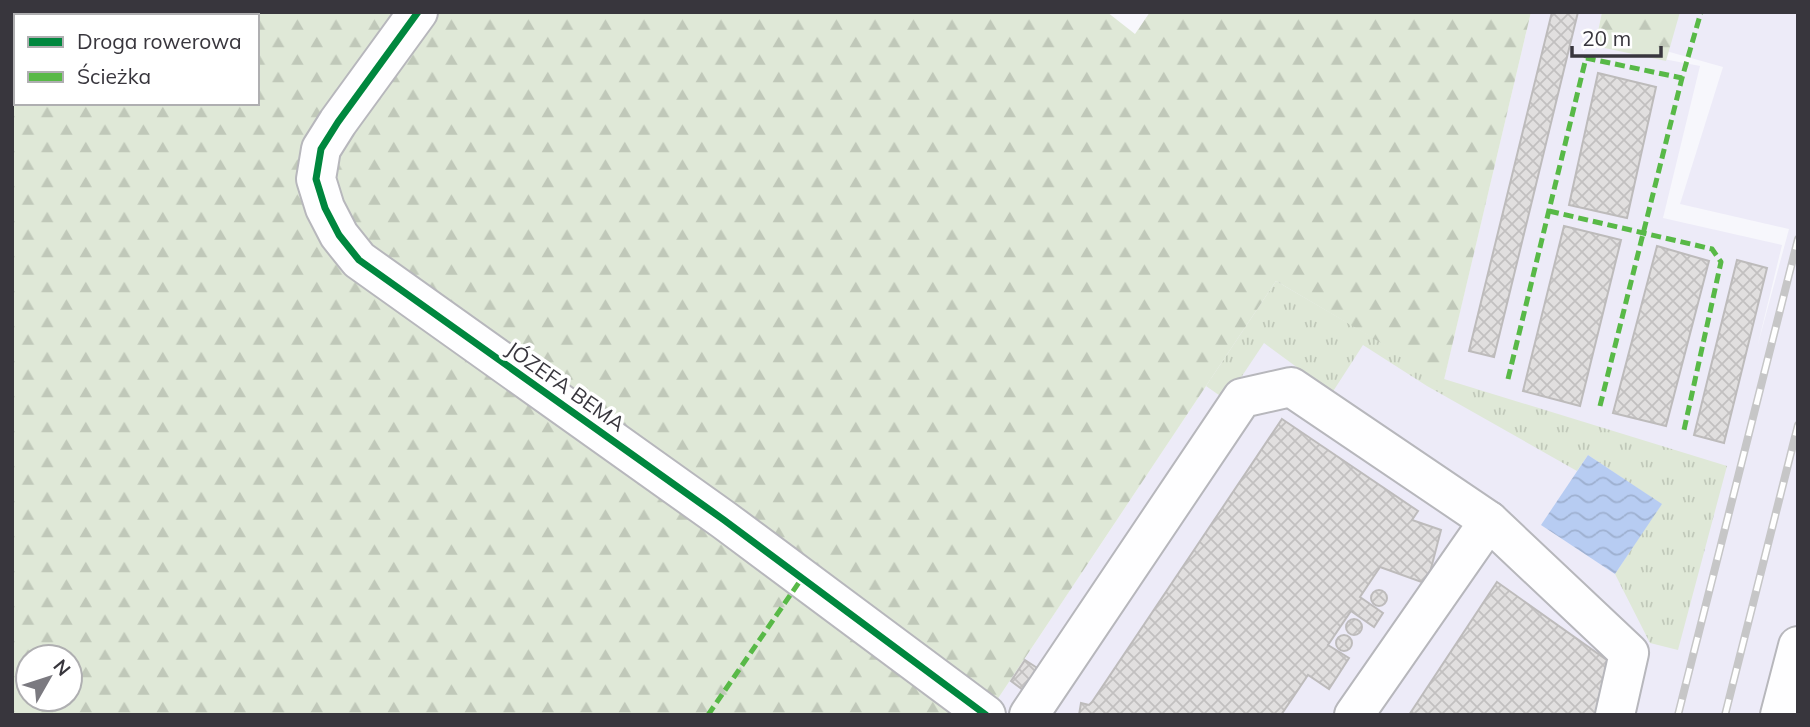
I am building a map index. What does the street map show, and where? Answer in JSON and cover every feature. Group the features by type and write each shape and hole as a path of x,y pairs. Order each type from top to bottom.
{"street":[{"name":"JÓZEFA BEMA","path":"418,12 321,149 316,179 325,208 339,234 359,260 724,520 986,715"},
{"path":"1029,715 1241,398 1290,387 1489,521 1629,653 1615,715"},
{"path":"1354,715 1489,521"},
{"path":"1780,715 1798,646"}],"shaded area":[{"path":"1531,12 1602,12 1595,46 1700,66 1663,218 1782,245 1758,344 1789,229 1680,204 1723,67 1659,49 1668,12 1798,12 1798,715 987,715 1276,281 1444,379"}],"green space":[{"path":"12,12 1107,12 1135,34 1150,12 1531,12 1444,380 1276,281 987,715 12,715"},
{"path":"1602,12 1680,12 1666,61 1595,46"},
{"path":"1276,281 1444,379 1727,466 1678,650 1650,643 1615,574 1661,504 1588,455 1577,471 1427,386 1363,345 1332,393 1264,343 1226,400 1206,386"}],"water":[{"path":"1588,455 1662,504 1615,574 1541,525"}],"building":[{"path":"1552,12 1578,12 1494,357 1469,351"},
{"path":"1598,73 1656,87 1627,218 1569,205"},
{"path":"1564,226 1621,240 1580,406 1523,391"},
{"path":"1657,246 1709,261 1666,426 1613,413"},
{"path":"1737,260 1767,268 1724,443 1694,435"},
{"path":"1282,419 1418,511 1412,520 1441,530 1427,584 1380,567 1360,597 1383,613 1374,627 1351,611 1328,645 1349,658 1329,689 1308,675 1281,715 1079,715 1081,703 1089,705 1092,702"},
{"path":"1497,582 1611,663 1599,715 1409,715"},
{"path":"1376,590 1382,590 1387,598 1385,604 1376,606 1371,601 1371,595"},
{"path":"1351,619 1357,619 1362,627 1360,633 1351,635 1346,630 1346,624"},
{"path":"1341,635 1347,635 1352,643 1350,649 1341,651 1336,646 1336,640"},
{"path":"1025,660 1045,673 1023,690 1011,681"}],"railway":[{"path":"1678,715 1798,239"},
{"path":"1725,715 1798,425"}],"marked path":[{"path":"1600,406 1701,12"},
{"path":"1508,379 1586,58 1682,78"},
{"path":"1549,211 1712,249 1721,262 1684,430"},
{"path":"708,715 802,578"}],"cycle path":[{"path":"418,12 321,149 316,179 325,208 339,235 359,260 724,520 986,715"}]}
